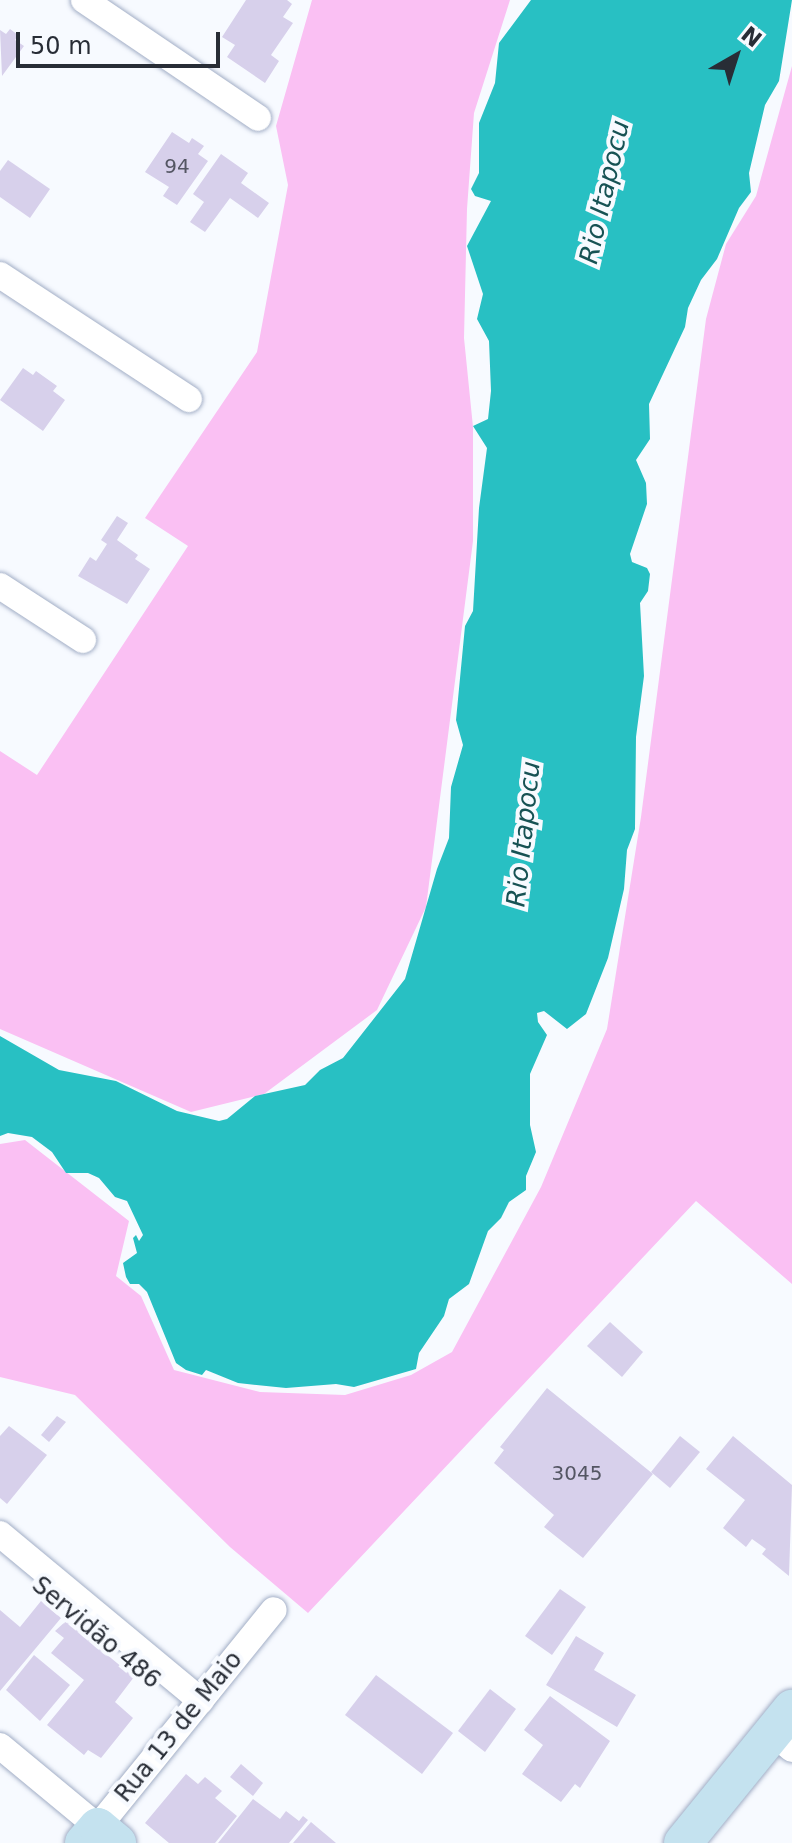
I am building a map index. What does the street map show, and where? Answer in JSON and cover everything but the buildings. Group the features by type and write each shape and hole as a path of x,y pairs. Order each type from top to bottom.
{"main road":[{"path":"683,1843 786,1730"}],"street":[{"path":"84,0 258,118"},
{"path":"0,275 189,399"},
{"path":"0,586 83,640"},
{"path":"0,1534 196,1707"},
{"name":"Servidão 486","path":"0,1554 196,1707"},
{"name":"Rua 13 de Maio","path":"100,1838 196,1707 274,1610"},
{"path":"0,1746 100,1838"}],"shaded area":[{"path":"312,0 510,0 474,113 467,209 464,338 473,427 473,541 426,907 377,1010 264,1094 191,1112 0,1029 0,751 37,775 188,546 145,518 257,352 288,185 276,126"},
{"path":"792,66 792,1284 696,1201 308,1613 230,1547 75,1395 0,1377 0,1144 25,1140 129,1221 116,1276 141,1296 174,1370 260,1392 345,1395 411,1375 452,1352 541,1187 607,1029 641,817 706,319 726,244 756,196"}],"water":[{"name":"Rio Itapocu","path":"531,0 792,0 779,81 765,105 749,173 751,192 739,208 717,259 701,280 688,308 685,327 649,404 650,439 636,460 646,483 647,504 630,554 632,562 647,568 650,574 648,591 640,603 644,676 636,737 635,829 627,850 624,889 608,958 586,1014 567,1029 544,1011 537,1013 538,1022 547,1035 530,1074 530,1125 536,1152 526,1176 526,1190 509,1202 501,1218 488,1231 469,1284 449,1299 444,1316 419,1353 416,1369 354,1387 336,1384 286,1388 238,1383 206,1370 202,1375 176,1363 147,1292 139,1284 130,1284 126,1277 123,1263 137,1253 133,1238 136,1235 139,1241 143,1235 127,1201 115,1197 99,1178 88,1173 66,1173 52,1152 32,1137 8,1133 0,1136 0,1036 59,1070 116,1081 177,1111 219,1121 227,1119 255,1096 305,1085 320,1070 343,1058 405,979 449,838 451,787 463,745 456,720 465,626 473,611 479,508 487,448 473,426 488,419 491,391 489,341 477,319 483,294 467,246 491,201 475,196 471,189 479,173 479,123 495,83 499,43"}]}
